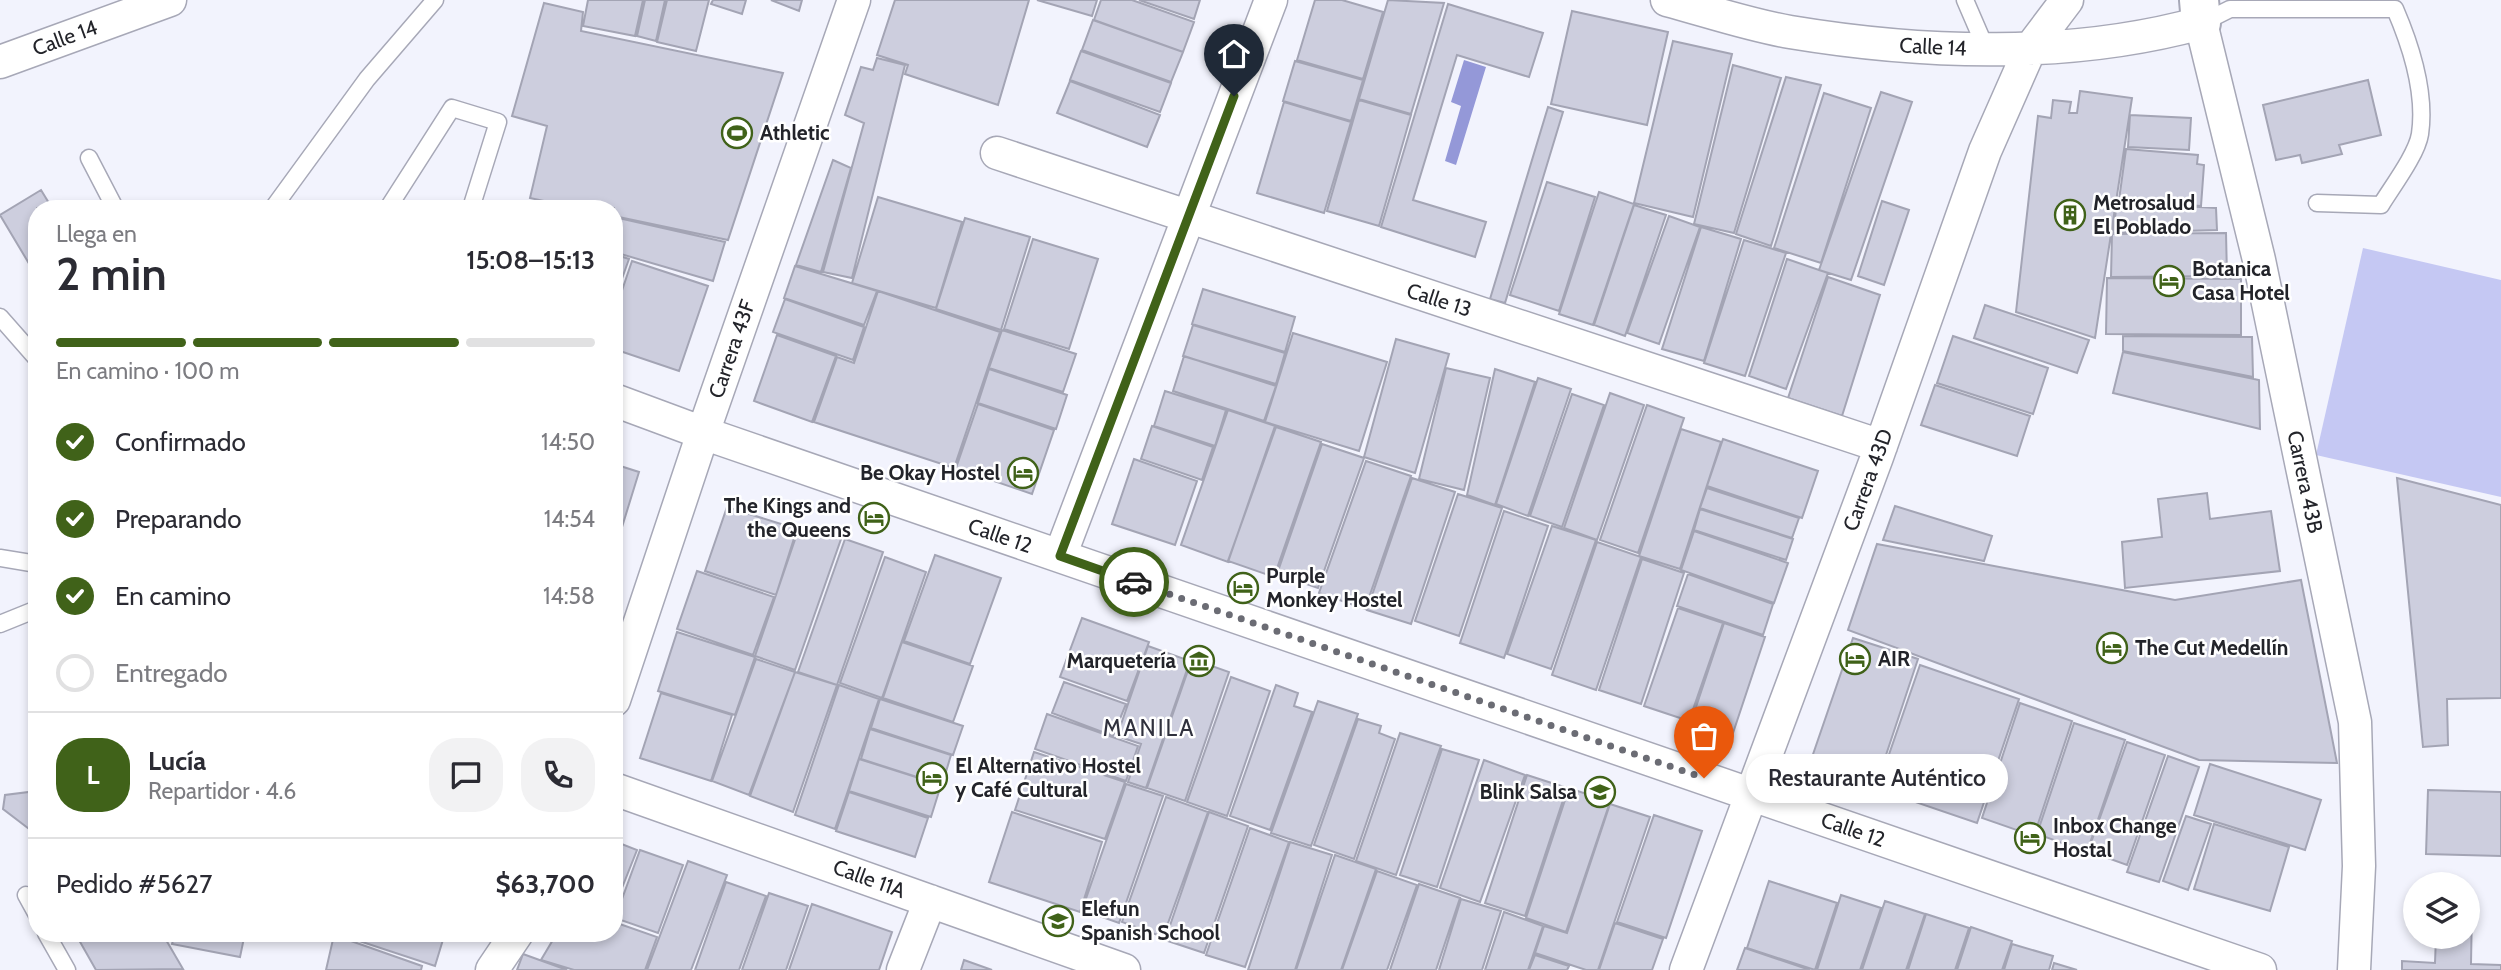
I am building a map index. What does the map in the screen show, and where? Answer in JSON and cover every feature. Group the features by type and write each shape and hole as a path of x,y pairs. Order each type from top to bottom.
{"street":[{"name":"Calle 14","path":"0,62 170,0"},
{"name":"Carrera 43F","path":"623,673 703,433 854,0"},
{"path":"1060,556 1271,0"},
{"name":"Calle 14","path":"1667,0 1788,32 1900,46 1987,51 2030,49 2170,32 2200,12"},
{"name":"Carrera 43D","path":"1686,970 1881,446 1968,198 2030,49 2067,0"},
{"name":"Carrera 43B","path":"2200,12 2259,260 2355,722 2359,866 2354,970"},
{"name":"Calle 13","path":"997,153 1881,446"},
{"name":"Calle 12","path":"623,403 2260,970"},
{"name":"Calle 11A","path":"623,792 1124,970"},
{"path":"904,970 930,901"},
{"path":"492,970 511,942"}],"lane":[{"path":"279,200 367,79 435,0"},
{"path":"1965,0 1987,51"},
{"path":"2200,12 2230,9 2395,9 2405,33 2419,87 2420,136 2381,205 2317,203"},
{"path":"393,200 452,108 498,122 474,200"},
{"path":"89,158 111,200"},
{"path":"0,317 28,349"},
{"path":"0,558 28,563"},
{"path":"0,624 28,613"},
{"path":"26,895 28,899"},
{"path":"51,942 67,970"}],"shaded area":[{"path":"1464,60 1486,67 1456,165 1445,161 1461,106 1451,102"},
{"path":"2363,248 2501,280 2501,497 2316,455"}],"building":[{"path":"588,0 643,0 635,36 583,26"},
{"path":"645,0 665,0 656,41 637,36"},
{"path":"667,0 709,0 696,51 657,42"},
{"path":"713,0 746,0 742,14 711,4"},
{"path":"771,0 802,0 799,11"},
{"path":"895,0 1029,0 998,105 905,74 908,65 877,55"},
{"path":"1037,0 1097,0 1092,16"},
{"path":"1101,0 1132,0 1194,22 1183,52 1094,20"},
{"path":"1139,0 1200,0 1194,19"},
{"path":"1315,0 1342,0 1383,12 1363,79 1297,60"},
{"path":"1388,0 1444,3 1411,114 1359,99"},
{"path":"544,3 583,12 581,31 783,73 728,240 623,218 623,200 530,198 547,126 512,116"},
{"path":"1448,4 1543,33 1529,77 1457,55 1413,200 1486,222 1475,257 1381,227"},
{"path":"1572,11 1668,32 1647,125 1551,104"},
{"path":"1093,20 1183,52 1171,82 1082,50"},
{"path":"1673,41 1732,54 1693,217 1634,203"},
{"path":"1081,51 1171,83 1160,112 1070,80"},
{"path":"877,58 905,65 852,278 823,272 864,123 845,115 861,67 873,70"},
{"path":"1295,61 1363,80 1351,121 1283,101"},
{"path":"1733,65 1781,78 1734,233 1694,224"},
{"path":"1786,77 1821,85 1771,246 1736,234"},
{"path":"2368,80 2381,135 2339,145 2342,154 2302,163 2300,155 2276,160 2263,105"},
{"path":"1070,81 1160,115 1147,147 1057,113"},
{"name":"Metrosalud El Poblado","path":"2080,91 2132,98 2095,338 2016,312 2038,116 2051,118 2053,100 2071,102 2069,113 2077,113"},
{"path":"1881,92 1912,102 1851,280 1819,270"},
{"path":"1824,93 1871,108 1821,263 1774,248"},
{"path":"1359,100 1411,115 1379,226 1327,211"},
{"path":"1284,102 1351,122 1324,213 1257,193"},
{"path":"1548,107 1563,112 1505,303 1490,299"},
{"path":"2130,115 2191,118 2189,150 2128,147"},
{"path":"2126,149 2198,155 2197,164 2204,165 2201,206 2119,200"},
{"path":"833,160 851,168 821,272 796,265"},
{"path":"1547,182 1595,197 1559,311 1510,295"},
{"path":"41,190 47,200 28,200 28,262 0,215"},
{"path":"1599,192 1634,204 1593,325 1559,314"},
{"path":"878,197 962,222 936,308 852,283"},
{"path":"1882,201 1909,210 1884,285 1858,276"},
{"path":"2117,202 2216,208 2217,230 2113,233"},
{"path":"1634,205 1666,215 1625,336 1594,325"},
{"path":"1669,216 1700,227 1659,344 1627,333"},
{"path":"965,218 1030,237 1001,330 936,309"},
{"path":"623,219 725,242 713,281 623,255"},
{"path":"1701,227 1741,239 1704,361 1662,349"},
{"path":"2226,233 2227,276 2111,277 2112,234"},
{"path":"1033,239 1098,259 1069,349 1004,329"},
{"path":"1744,240 1786,253 1745,376 1704,363"},
{"path":"623,257 629,259 623,276"},
{"path":"1787,259 1828,273 1786,389 1749,376"},
{"path":"632,261 708,286 679,371 623,352 623,288"},
{"path":"795,266 877,291 864,325 784,298"},
{"path":"1828,277 1880,295 1842,416 1788,398"},
{"path":"2107,278 2241,279 2241,335 2106,334"},
{"path":"1203,289 1295,317 1285,352 1192,324"},
{"path":"878,291 1000,332 954,468 814,422 837,357 854,363"},
{"path":"785,299 864,327 853,360 773,332"},
{"path":"1985,305 2089,340 2077,373 1974,338"},
{"path":"1193,325 1285,353 1276,384 1183,356"},
{"path":"1002,330 1076,354 1063,392 989,368"},
{"path":"1293,333 1387,362 1359,451 1265,422"},
{"path":"777,335 836,356 812,422 754,401"},
{"path":"1953,336 2048,368 2033,414 1937,383"},
{"path":"2123,336 2252,337 2253,377 2123,351"},
{"path":"1396,339 1449,354 1415,473 1364,457"},
{"path":"2123,352 2259,380 2260,429 2113,393"},
{"path":"1184,356 1276,386 1264,421 1173,391"},
{"path":"1446,368 1490,378 1464,490 1419,479"},
{"path":"989,369 1067,395 1056,429 978,403"},
{"path":"1495,369 1535,382 1495,505 1467,495"},
{"path":"1538,378 1571,389 1528,516 1496,504"},
{"path":"1935,385 2030,416 2017,456 1921,425"},
{"path":"1165,391 1226,410 1215,446 1154,426"},
{"path":"1610,393 1644,405 1597,540 1564,528"},
{"path":"1572,394 1604,405 1562,527 1530,516"},
{"path":"978,404 1054,430 1032,494 956,468"},
{"path":"1647,405 1684,418 1638,553 1600,540"},
{"path":"1228,410 1275,426 1228,562 1181,545"},
{"path":"1152,426 1213,447 1202,480 1141,459"},
{"path":"1276,427 1321,442 1274,577 1228,561"},
{"path":"1681,429 1721,442 1680,569 1639,556"},
{"path":"1723,439 1818,471 1802,518 1707,486"},
{"path":"1322,444 1364,458 1318,588 1277,574"},
{"path":"1134,459 1197,481 1175,545 1112,524"},
{"path":"1366,461 1411,476 1365,609 1319,593"},
{"path":"623,467 639,472 623,524"},
{"path":"1412,478 1455,492 1411,624 1367,610"},
{"path":"2397,478 2501,505 2501,698 2447,699 2448,745 2423,747"},
{"path":"1707,488 1799,518 1792,538 1700,508"},
{"path":"2207,493 2210,519 2271,511 2280,571 2125,588 2122,542 2162,537 2158,499"},
{"path":"1458,494 1502,508 1459,636 1415,621"},
{"path":"1895,506 1992,536 1984,561 1883,540"},
{"path":"727,507 797,529 776,595 705,571"},
{"path":"1700,509 1793,539 1786,560 1694,530"},
{"path":"1504,511 1548,526 1504,658 1460,643"},
{"path":"800,525 841,539 795,670 755,656"},
{"path":"1552,526 1596,540 1551,669 1507,654"},
{"path":"1694,531 1788,563 1774,603 1681,570"},
{"path":"845,539 883,552 837,685 798,672"},
{"path":"1597,542 1641,557 1596,690 1552,675"},
{"path":"1877,544 2175,600 2301,580 2337,763 2199,760 1848,630"},
{"path":"935,555 1001,578 970,664 904,641"},
{"path":"885,557 926,572 882,698 840,683"},
{"path":"1642,559 1684,573 1641,704 1599,690"},
{"path":"697,571 774,597 753,655 677,629"},
{"path":"1688,574 1773,604 1763,635 1677,606"},
{"path":"1678,608 1723,623 1689,721 1644,706"},
{"path":"1082,618 1149,642 1127,701 1060,677"},
{"path":"1724,623 1765,637 1732,736 1691,722"},
{"path":"677,632 755,657 735,715 658,691"},
{"path":"1853,638 1918,659 1876,785 1810,763"},
{"path":"902,642 973,666 953,722 883,698"},
{"path":"1148,646 1190,661 1146,788 1128,782 1141,744 1117,736"},
{"path":"756,659 795,672 749,795 712,781"},
{"path":"1192,659 1229,672 1185,801 1147,788"},
{"path":"1920,665 2019,699 1977,823 1877,789"},
{"path":"795,672 837,685 793,812 750,796"},
{"path":"1231,677 1270,691 1227,816 1187,802"},
{"path":"1064,682 1126,704 1113,736 1052,713"},
{"path":"839,685 879,699 835,829 795,815"},
{"path":"1276,685 1298,693 1294,706 1312,712 1270,830 1230,816"},
{"path":"661,693 732,715 711,781 640,758"},
{"path":"880,699 963,726 953,755 871,728"},
{"path":"1318,701 1358,714 1311,846 1271,833"},
{"path":"2020,703 2072,721 2034,836 1982,818"},
{"path":"1047,714 1138,746 1126,781 1035,749"},
{"path":"1358,719 1381,726 1379,733 1395,739 1354,859 1314,845"},
{"path":"2074,723 2125,740 2087,852 2037,834"},
{"path":"870,729 951,755 942,785 861,759"},
{"path":"1400,733 1441,746 1396,875 1356,861"},
{"path":"2127,742 2165,755 2127,865 2088,851"},
{"path":"1442,749 1479,760 1437,887 1400,875"},
{"path":"1034,752 1125,782 1105,839 1015,810"},
{"path":"2168,756 2199,767 2159,882 2127,872"},
{"path":"859,759 941,785 931,817 849,791"},
{"path":"1484,760 1525,775 1480,902 1440,888"},
{"path":"2210,764 2321,800 2305,850 2194,815"},
{"path":"1527,775 1567,788 1525,916 1485,903"},
{"path":"1126,784 1163,796 1119,923 1082,910"},
{"path":"1569,788 1610,802 1566,932 1526,918"},
{"path":"2428,790 2501,792 2501,856 2426,854"},
{"path":"28,792 28,828 3,809 5,795"},
{"path":"849,792 928,818 915,857 836,831"},
{"path":"1166,797 1208,812 1163,937 1122,922"},
{"path":"1610,804 1650,817 1598,970 1586,970 1535,953 1544,926 1567,933"},
{"path":"1012,812 1102,842 1080,912 989,882"},
{"path":"1209,812 1248,826 1204,953 1165,940"},
{"path":"1654,815 1702,831 1666,938 1617,922"},
{"path":"2186,816 2211,824 2188,890 2163,881"},
{"path":"2214,824 2289,847 2270,911 2194,889"},
{"path":"1250,828 1289,842 1245,967 1206,955"},
{"path":"1290,842 1332,855 1295,970 1248,970"},
{"path":"623,845 637,850 623,885"},
{"path":"640,850 683,865 658,933 623,921 623,896"},
{"path":"1335,855 1376,869 1341,970 1296,970"},
{"path":"688,861 727,875 691,970 647,970"},
{"path":"1377,871 1417,885 1387,970 1342,970"},
{"path":"1769,881 1837,903 1815,970 1747,948"},
{"path":"726,882 766,896 739,970 695,970"},
{"path":"1419,884 1460,898 1436,970 1390,970"},
{"path":"769,893 808,906 786,970 742,970"},
{"path":"1841,895 1881,908 1860,970 1817,970"},
{"path":"1461,899 1501,911 1482,970 1439,970"},
{"path":"1885,901 1925,914 1906,970 1862,970"},
{"path":"812,904 892,932 879,970 789,970"},
{"path":"1504,912 1543,926 1528,970 1485,970"},
{"path":"1926,914 1969,928 1955,970 1908,970"},
{"path":"1615,923 1663,939 1652,970 1599,970"},
{"path":"623,925 657,937 645,970 574,970 541,960 552,942 623,942"},
{"path":"1971,927 2012,941 2002,970 1957,970"},
{"path":"80,942 167,942 183,969 96,970"},
{"path":"173,942 243,942 240,957"},
{"path":"332,942 354,942 422,966 421,970 326,970"},
{"path":"362,942 442,942 435,966"},
{"path":"2012,944 2053,956 2049,970 2004,970"},
{"path":"1745,948 1810,970 1737,970"},
{"path":"2436,949 2471,949 2471,964 2501,965 2501,970 2402,970 2402,961 2435,963"},
{"path":"523,954 567,970 517,970"},
{"path":"1535,955 1569,966 1567,970 1529,970"},
{"path":"964,960 992,970 961,970"},
{"path":"2054,963 2077,970 2052,970"}],"way so far":[{"path":"1134,582 1704,778"}],"place":[{"name":"Athletic","path":"737,133"},
{"name":"Metrosalud El Poblado","path":"2070,215"},
{"name":"Botanica Casa Hotel","path":"2169,281"},
{"name":"Be Okay Hostel","path":"1023,473"},
{"name":"The Kings and the Queens","path":"874,518"},
{"name":"Purple Monkey Hostel","path":"1243,588"},
{"name":"The Cut Medellín","path":"2112,648"},
{"name":"AIR","path":"1855,659"},
{"name":"Marquetería","path":"1199,661"},
{"name":"El Alternativo Hostel y Café Cultural","path":"932,778"},
{"name":"Restaurante Auténtico","path":"1704,778"},
{"name":"Blink Salsa","path":"1600,792"},
{"name":"Inbox Change Hostal","path":"2030,838"},
{"name":"Elefun Spanish School","path":"1058,921"}],"district":[{"name":"MANILA","path":"1149,728"}],"route":[{"path":"1134,582 1060,556 1234,96"}]}
